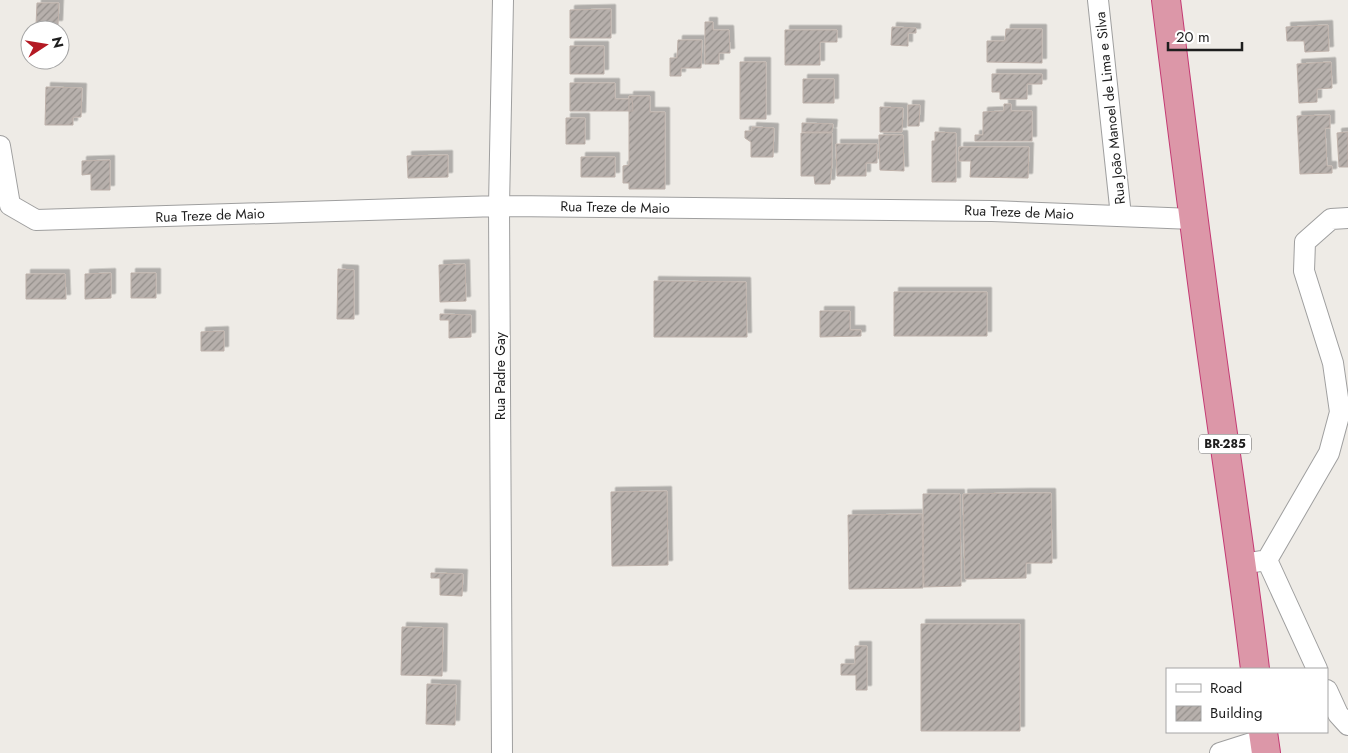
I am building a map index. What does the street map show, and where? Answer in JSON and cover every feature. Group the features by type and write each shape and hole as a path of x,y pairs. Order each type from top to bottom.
{"highway":[{"name":"BR-285","path":"1166,0 1213,365 1255,562 1256,668"}],"street":[{"name":"Rua Padre Gay","path":"502,753 498,206 503,0"},
{"name":"Rua João Manoel de Lima e Silva","path":"1098,0 1121,216"},
{"name":"Rua Treze de Maio","path":"0,146 10,205 36,220 498,206 992,211 1193,219"},
{"path":"1316,668 1255,562 1329,453 1340,412 1333,364 1304,271 1305,242 1340,218"},
{"path":"1328,692 1338,714 1348,725"},
{"path":"1220,753 1265,741"}],"building":[{"path":"37,3 59,3 58,20 36,20"},
{"path":"611,9 611,38 570,38 570,10"},
{"path":"705,22 713,22 713,30 729,30 730,53 719,53 719,64 705,64"},
{"path":"1328,25 1329,51 1305,52 1304,41 1287,41 1286,27"},
{"path":"892,27 916,28 916,33 908,33 908,46 891,45"},
{"path":"1006,29 1042,29 1042,63 987,62 987,41 1005,41"},
{"path":"785,30 837,30 837,42 820,42 820,65 785,65"},
{"path":"678,40 702,40 701,68 681,68 681,76 670,76 670,58 677,58"},
{"path":"570,46 604,46 604,74 570,74"},
{"path":"740,62 766,62 766,119 740,119"},
{"path":"1331,62 1332,88 1317,89 1317,102 1299,103 1297,64"},
{"path":"992,74 1042,74 1042,84 1027,84 1027,99 1000,99 1000,92 992,92"},
{"path":"803,79 834,79 834,103 803,103"},
{"path":"570,83 615,83 615,99 632,99 633,111 570,111"},
{"path":"46,87 82,88 81,117 73,117 73,125 45,125"},
{"path":"629,96 650,96 650,112 665,112 665,189 629,189 629,183 623,183 623,166 629,165"},
{"path":"1004,104 1011,104 1011,111 1032,111 1032,141 975,141 975,135 983,135 983,112 1004,111"},
{"path":"908,105 920,105 919,126 908,126"},
{"path":"880,107 903,108 902,132 880,132"},
{"path":"1330,115 1330,128 1325,128 1327,166 1332,166 1332,173 1300,174 1297,116"},
{"path":"566,118 585,118 585,144 566,144"},
{"path":"802,123 833,124 832,132 802,132"},
{"path":"752,127 774,128 773,157 751,157 751,142 745,138 745,131 752,131"},
{"path":"935,132 956,133 956,182 932,182 932,141 935,141"},
{"path":"1348,132 1348,167 1339,167 1337,133"},
{"path":"801,133 832,133 830,184 815,184 814,176 801,176"},
{"path":"879,135 903,135 904,171 880,170"},
{"path":"836,144 877,144 877,163 866,163 866,176 837,176"},
{"path":"959,147 1029,147 1028,178 970,177 971,161 959,161"},
{"path":"448,155 448,177 408,178 407,156"},
{"path":"581,157 615,157 615,177 581,177"},
{"path":"110,160 110,190 91,190 91,174 82,175 82,161"},
{"path":"465,264 466,301 440,302 439,265"},
{"path":"338,269 354,270 354,319 337,319"},
{"path":"111,273 111,298 85,299 85,274"},
{"path":"131,273 156,273 156,298 131,298"},
{"path":"26,274 65,274 66,299 26,299"},
{"path":"654,281 746,282 747,337 654,337"},
{"path":"894,292 987,292 987,336 894,336"},
{"path":"820,311 850,311 850,330 861,330 861,336 820,337"},
{"path":"440,314 471,315 471,337 449,338 449,320 440,320"},
{"path":"224,331 224,351 201,351 201,332"},
{"path":"667,491 668,565 612,566 611,492"},
{"path":"1051,493 1052,563 1026,563 1026,578 965,579 963,494"},
{"path":"923,494 960,494 961,586 924,587"},
{"path":"922,514 923,588 849,589 848,515"},
{"path":"431,573 463,574 462,596 440,595 440,578 431,578"},
{"path":"921,624 1020,624 1020,731 921,731"},
{"path":"402,627 443,628 442,676 401,675"},
{"path":"855,646 867,646 867,690 856,690 856,675 841,675 841,664 855,664"},
{"path":"427,684 456,685 455,725 426,724"}]}
